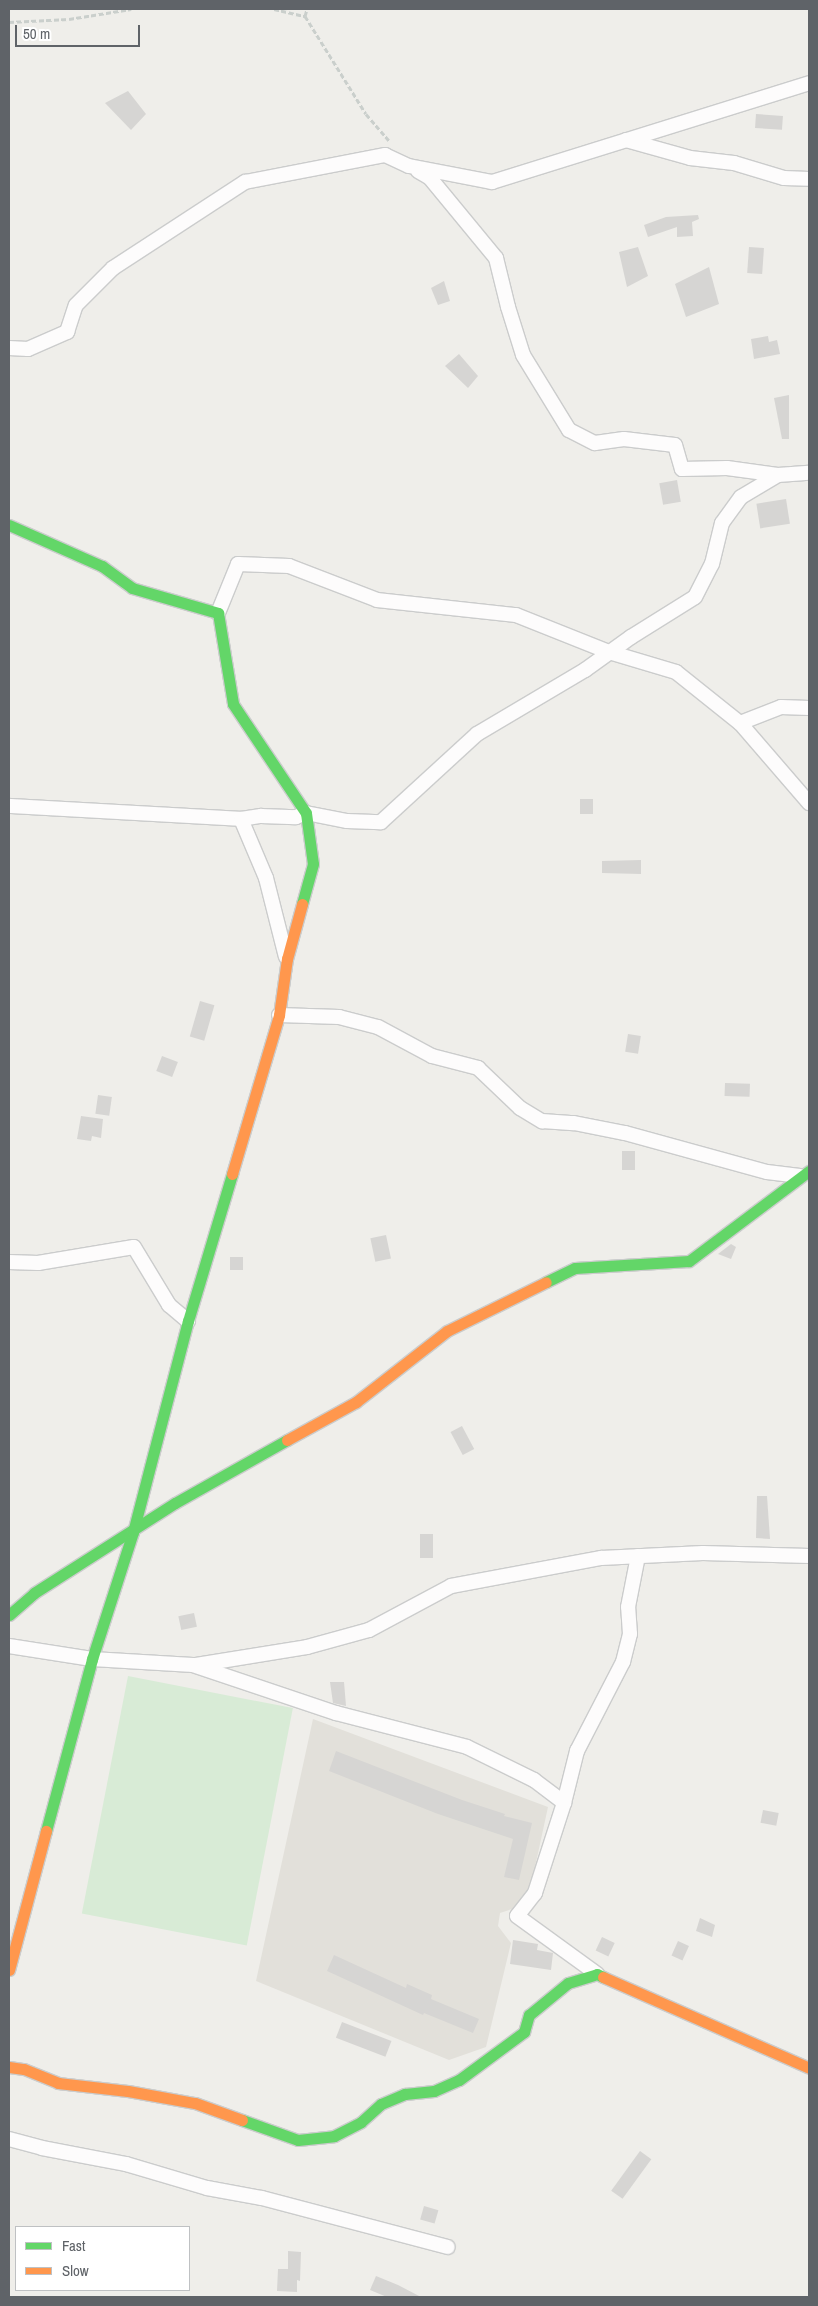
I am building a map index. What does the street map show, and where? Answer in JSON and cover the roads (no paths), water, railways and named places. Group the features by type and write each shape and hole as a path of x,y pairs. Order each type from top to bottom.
{"street":[{"path":"408,166 492,182 809,83"},
{"path":"625,140 690,158 734,163 784,178 809,179"},
{"path":"9,348 28,349 67,332 76,305 113,268 245,182 385,155 430,178 496,258 522,355 569,430 595,443 624,439 675,445 682,469 727,468 778,475 809,473"},
{"path":"9,806 241,819 262,816 296,817 306,813 347,821 381,822 477,734 584,670 695,597 712,564 722,523 741,496 778,475"},
{"path":"9,525 72,550 102,566 132,588 218,613"},
{"path":"9,1970 92,1659 133,1532 188,1321 280,1014 287,960 313,864 306,813 233,704 218,613 238,564 289,566 377,600 516,615 609,652 676,672 740,723 809,803"},
{"path":"740,723 781,707 809,708"},
{"path":"241,819 266,878 287,960"},
{"path":"280,1014 339,1017 378,1027 404,1043 432,1056 478,1068 520,1108 542,1121 574,1123 625,1133 767,1172 804,1174"},
{"path":"9,1615 34,1593 133,1532 175,1503 356,1402 447,1331 575,1268 689,1261 804,1174"},
{"path":"9,1262 38,1263 134,1247 169,1305 188,1321"},
{"path":"9,1646 92,1659 193,1665 307,1647 369,1630 451,1586 601,1558 703,1553 809,1556"},
{"path":"638,1556 628,1607 630,1634 622,1662 577,1751 564,1803 535,1892 516,1916 597,1974 809,2068"},
{"path":"193,1665 336,1713 467,1747 534,1780 564,1803"},
{"path":"9,2066 58,2083 195,2103 298,2140 334,2136 361,2122 380,2104 405,2094 434,2091 459,2080 524,2032 529,2015 568,1983 597,1974"},
{"path":"9,2139 42,2148 126,2164 207,2188 262,2198 448,2247"}]}
